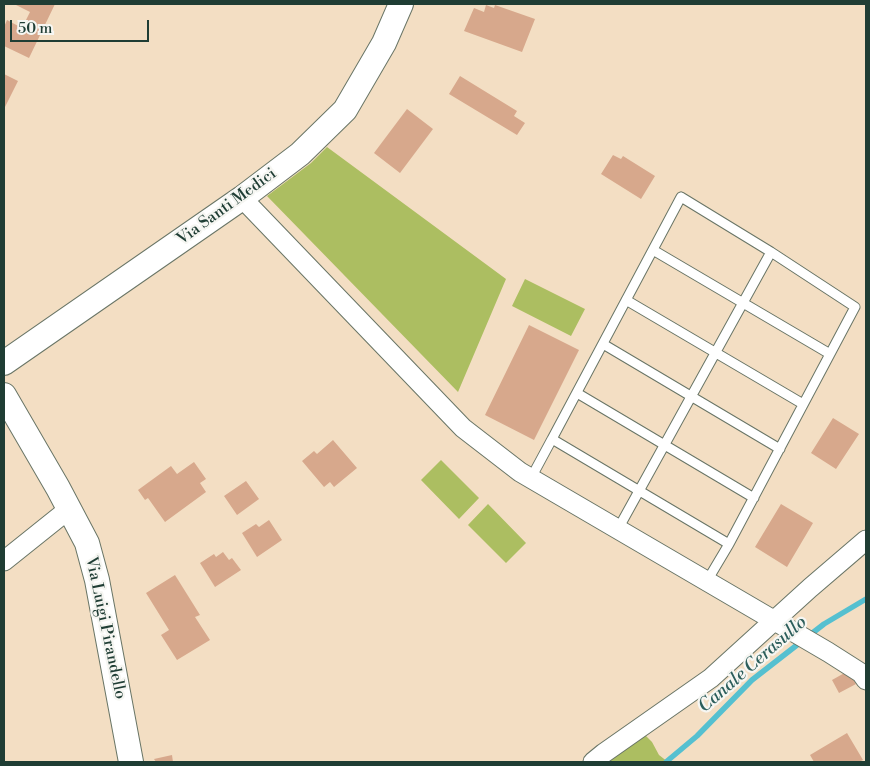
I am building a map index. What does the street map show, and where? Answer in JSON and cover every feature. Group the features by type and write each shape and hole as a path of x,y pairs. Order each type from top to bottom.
{"street":[{"name":"Via Santi Medici","path":"4,363 242,198 300,154 345,110 384,43 400,4"},
{"path":"242,198 463,428 520,472 828,652 861,673 866,680"},
{"name":"Via Luigi Pirandello","path":"4,395 87,543 97,580 132,762"},
{"path":"4,561 69,509"},
{"path":"593,762 711,678 866,540"}],"lane":[{"path":"531,478 681,197 771,252 855,307 754,498 707,581"},
{"path":"653,250 830,354"},
{"path":"618,529 771,252"},
{"path":"626,300 804,404"},
{"path":"603,344 780,449"},
{"path":"577,393 754,498"},
{"path":"552,439 729,544"}],"green space":[{"path":"327,147 506,279 458,392 267,196 311,163"},
{"path":"525,279 585,309 571,336 512,306"},
{"path":"441,460 479,498 459,519 421,480"},
{"path":"488,504 526,543 506,563 468,525"},
{"path":"644,734 652,742 659,755 668,762 605,762"}],"building":[{"path":"14,4 55,4 29,58 4,46 4,27 7,20 22,28 30,12"},
{"path":"486,5 494,8 495,5 535,19 522,52 464,31 474,8 484,12"},
{"path":"4,74 18,81 4,109"},
{"path":"460,76 517,111 514,116 525,123 517,135 449,94"},
{"path":"407,109 433,129 400,173 374,153"},
{"path":"613,155 621,159 623,156 655,176 641,199 601,174"},
{"path":"529,325 579,350 534,440 485,415"},
{"path":"833,418 859,434 836,469 811,453"},
{"path":"333,440 357,468 334,487 330,482 324,487 302,461 314,451 317,454"},
{"path":"194,462 206,479 200,483 206,492 165,522 148,498 145,500 138,490 171,466 177,474"},
{"path":"246,481 259,499 237,515 224,496"},
{"path":"781,504 813,523 787,567 755,547"},
{"path":"269,520 282,540 257,557 242,533 256,524 259,527"},
{"path":"223,552 229,560 232,558 241,570 215,587 200,563 214,554 216,557"},
{"path":"175,575 200,615 195,617 210,640 177,660 161,635 169,630 146,593"},
{"path":"848,671 856,684 839,693 832,680"},
{"path":"847,733 863,760 859,762 814,762 810,755"},
{"path":"172,755 173,762 156,762 154,759"}],"waterway":[{"name":"Canale Cerasullo","path":"666,762 697,736 752,680 824,624 866,599"}]}
